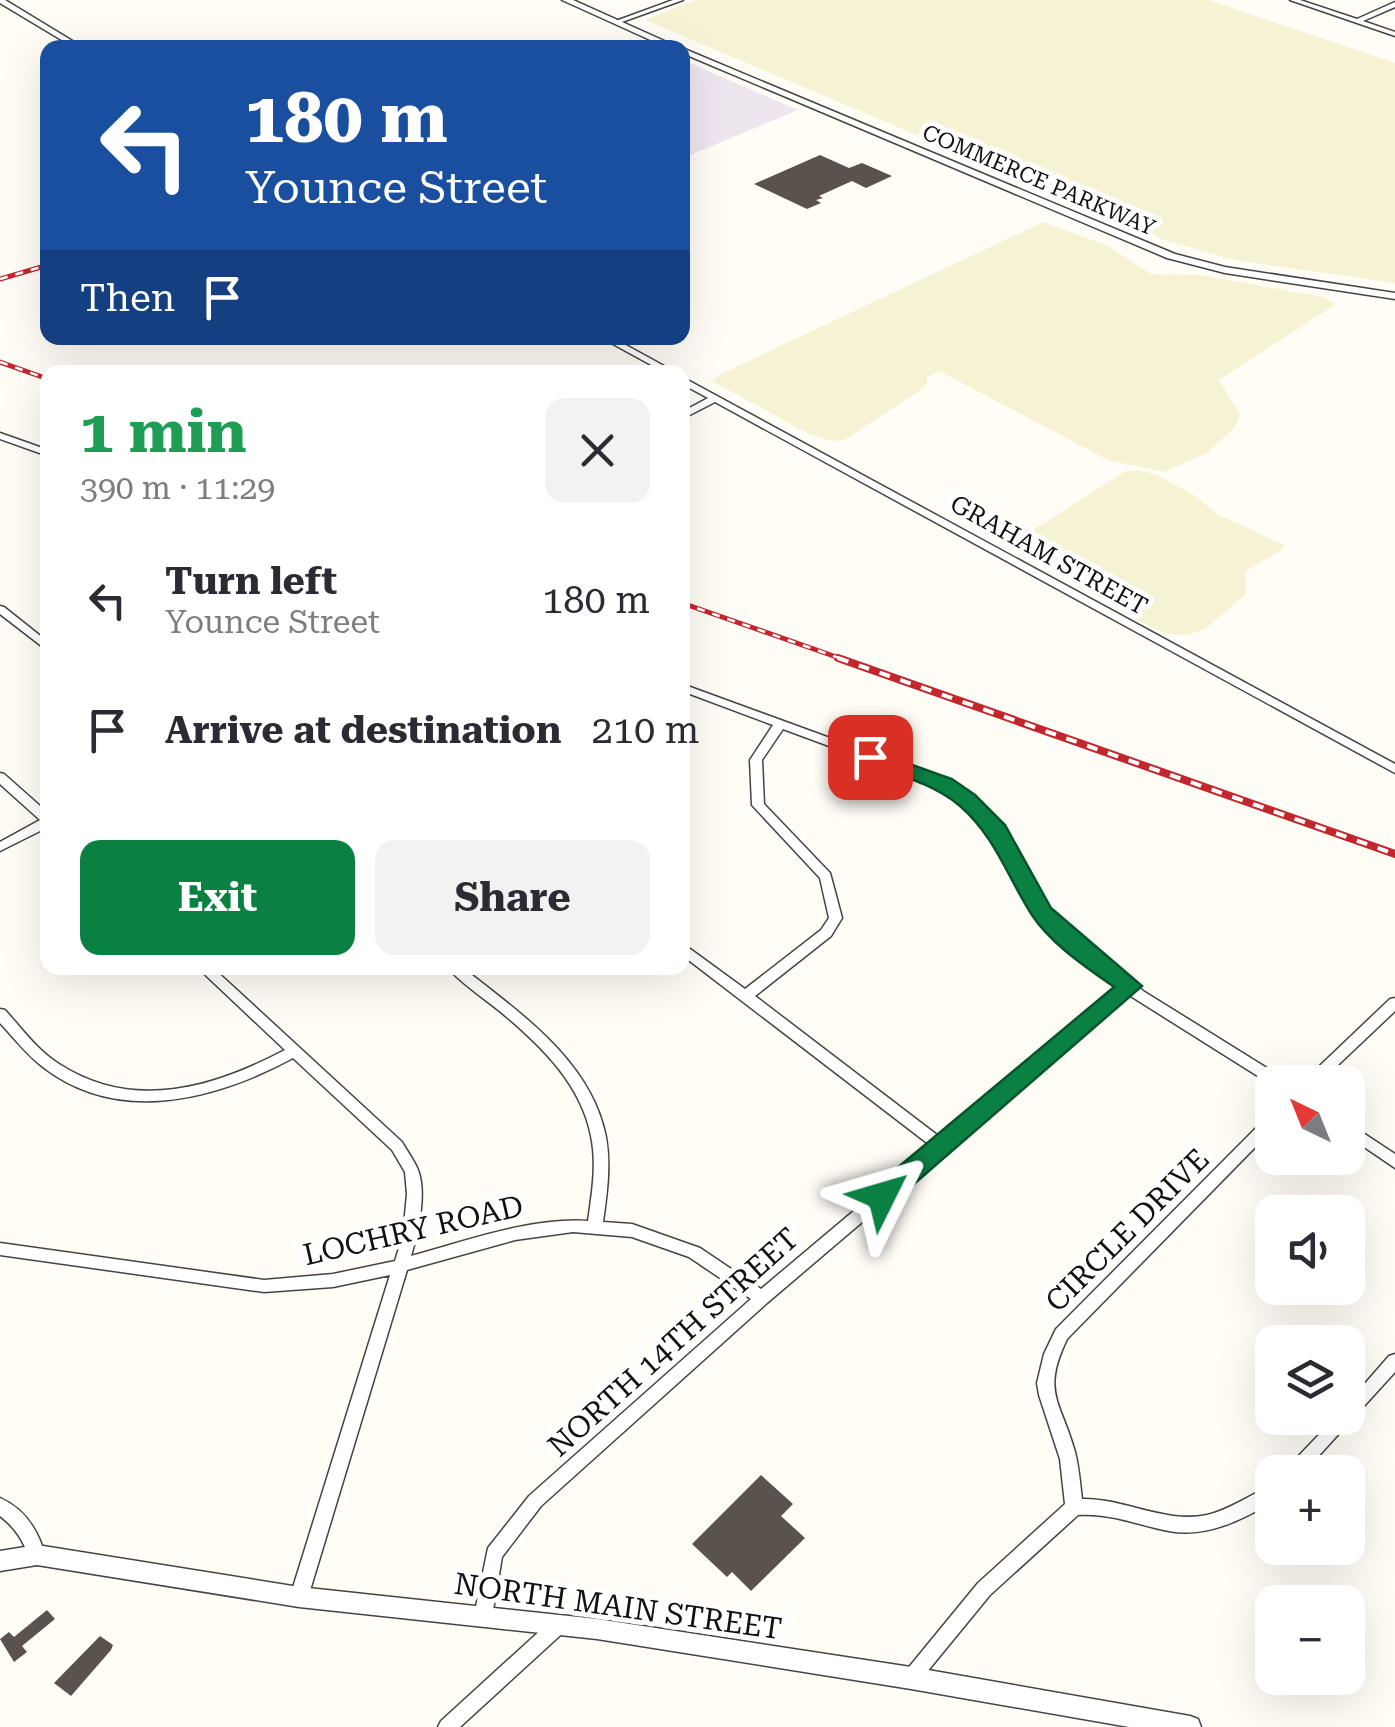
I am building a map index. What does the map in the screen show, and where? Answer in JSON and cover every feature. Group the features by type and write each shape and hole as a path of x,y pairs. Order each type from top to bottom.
{"street":[{"name":"COMMERCE PARKWAY","path":"566,0 658,40"},
{"path":"617,22 680,0"},
{"path":"1294,0 1395,34"},
{"path":"0,3 68,40"},
{"path":"1358,22 1395,4"},
{"name":"COMMERCE PARKWAY","path":"690,54 1171,256 1225,270 1395,296"},
{"path":"620,345 657,365"},
{"name":"GRAHAM STREET","path":"690,384 1395,769"},
{"path":"690,412 716,398"},
{"path":"0,436 40,450"},
{"path":"0,608 40,641"},
{"path":"690,690 944,784 997,830 1042,913 1087,955 1255,1067"},
{"path":"746,996 826,933 836,918 826,876 758,805 756,760 780,724"},
{"path":"0,776 40,814"},
{"path":"0,847 40,825"},
{"path":"690,954 941,1146"},
{"path":"214,975 388,1137 406,1159 414,1194 410,1235 298,1597"},
{"path":"464,975 554,1050 580,1083 596,1119 600,1144 602,1170 594,1226"},
{"name":"NORTH 14TH STREET","path":"483,1616 494,1554 535,1501 762,1298 1130,986"},
{"path":"1330,1065 1395,1002"},
{"path":"0,1014 56,1070 96,1090 118,1094 174,1096 227,1084 295,1051"},
{"name":"CIRCLE DRIVE","path":"1074,1508 1068,1453 1050,1410 1044,1367 1062,1334 1255,1139"},
{"path":"1365,1141 1395,1162"},
{"name":"LOCHRY ROAD","path":"0,1249 264,1286 369,1275 513,1233 594,1226 657,1236 695,1252 731,1272 762,1298"},
{"path":"1365,1395 1395,1361"},
{"path":"1310,1455 1328,1435"},
{"path":"911,1678 984,1589 1074,1508 1122,1507 1169,1523 1188,1525 1228,1515 1255,1502"},
{"path":"0,1506 22,1522 33,1538 37,1554"},
{"name":"NORTH MAIN STREET","path":"0,1561 37,1554 298,1597 560,1624 911,1678 1190,1727"},
{"path":"447,1727 560,1624"}],"shaded area":[{"path":"695,0 1209,0 1395,63 1395,283 1234,260 1164,240 645,20"},
{"path":"690,63 798,110 690,155"},
{"path":"1043,222 1108,246 1151,274 1201,275 1323,297 1336,304 1219,380 1240,414 1234,428 1208,452 1164,472 1108,460 939,371 927,378 927,384 918,392 844,440 832,441 809,434 712,381 723,373"},
{"path":"1126,471 1157,475 1194,495 1217,514 1284,545 1246,571 1246,594 1205,629 1188,635 1167,634 1149,626 1110,604 1089,586 1034,561 1018,544 1030,532"}],"building":[{"path":"820,155 849,168 862,163 892,176 866,188 852,181 819,196 823,198 816,200 821,203 807,209 754,184"},
{"path":"761,1475 793,1504 781,1516 805,1538 751,1591 732,1572 727,1577 692,1544"},
{"path":"47,1610 55,1619 22,1646 27,1652 14,1662 0,1639 9,1632 14,1637"},
{"path":"100,1636 113,1645 111,1650 71,1696 54,1683"}],"railway":[{"path":"0,279 40,267"},
{"path":"0,362 40,376"},
{"path":"690,606 845,660"},
{"path":"838,658 1395,854"}],"route":[{"path":"870,757 944,784 967,800 997,830 1042,913 1087,955 1130,986 882,1196"}]}
